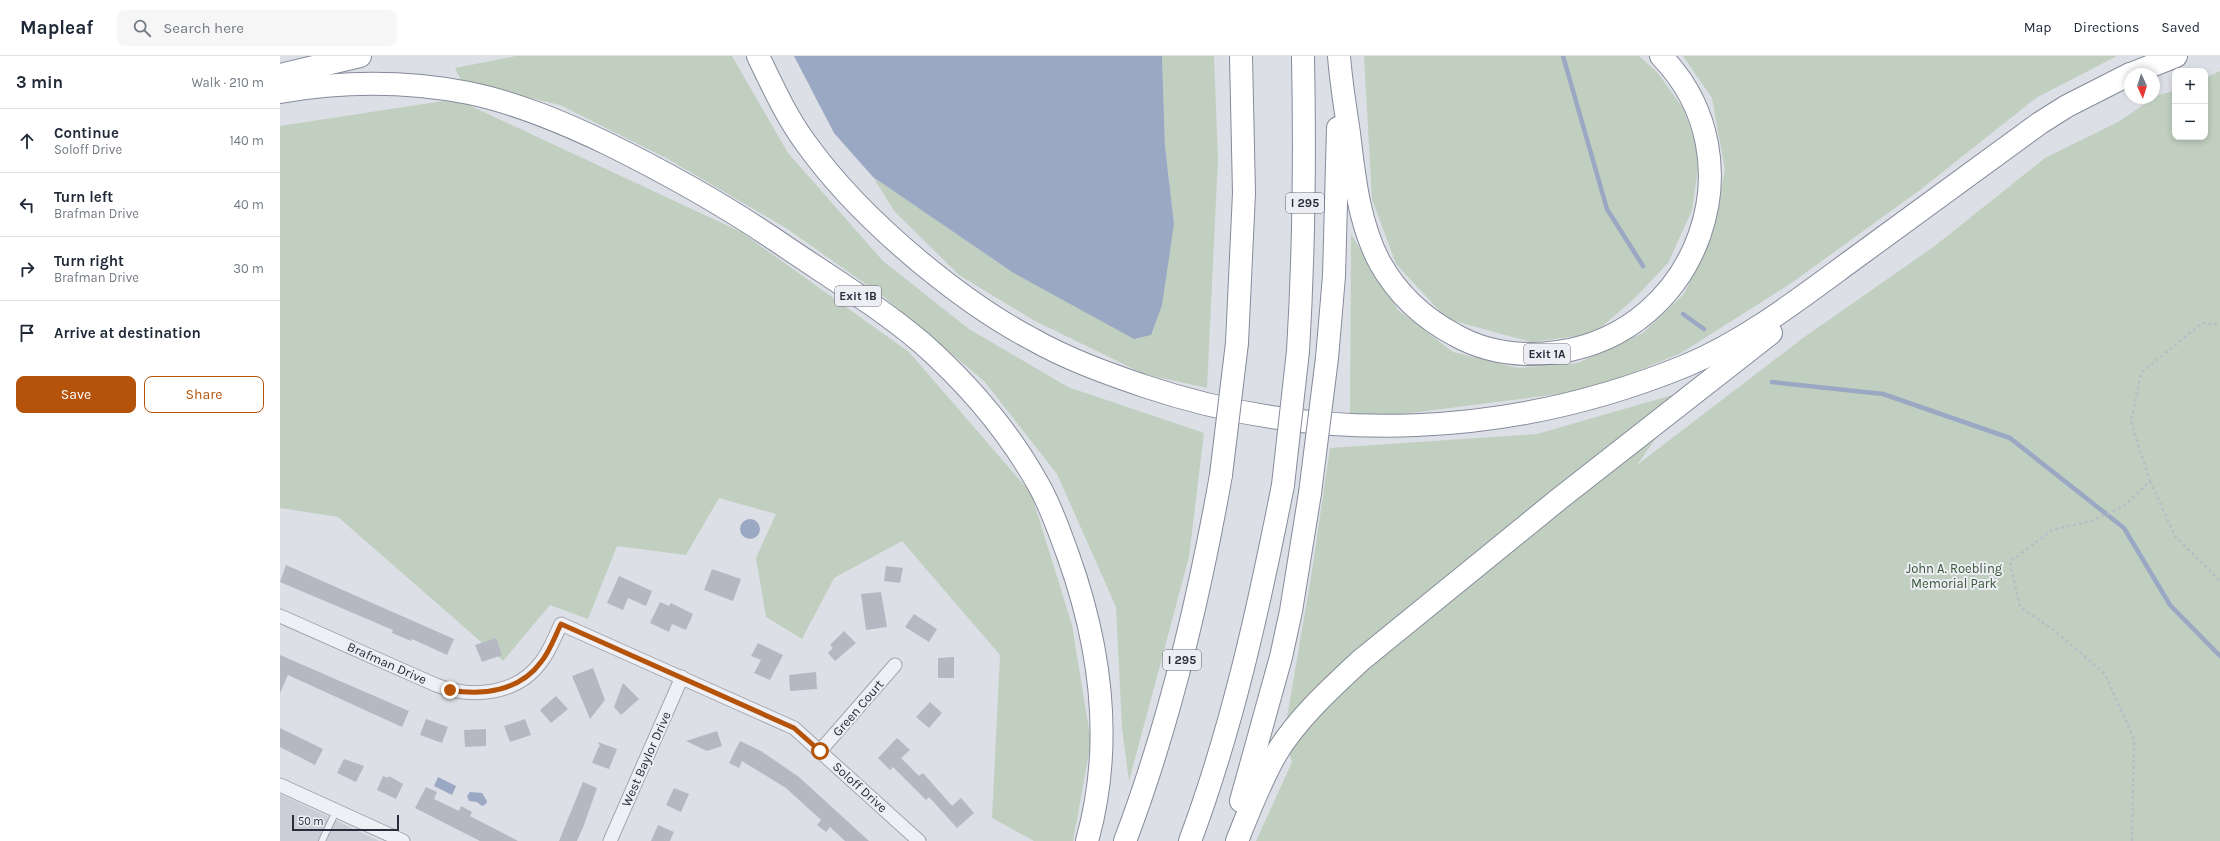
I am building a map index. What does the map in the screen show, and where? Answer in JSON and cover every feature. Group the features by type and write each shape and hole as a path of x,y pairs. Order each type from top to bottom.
{"highway":[{"path":"280,76 360,56"},
{"path":"758,56 782,105 804,141 831,175 904,249 944,282 987,312 1034,340 1084,364 1176,397 1250,415 1341,425 1412,426 1499,418 1548,409 1596,397 1684,366 1714,352 1756,329 2040,123 2067,106 2124,77"},
{"name":"I 295","path":"1125,841 1148,776 1184,653 1200,586 1221,475 1237,343 1244,193 1241,56"},
{"name":"I 295","path":"1190,841 1226,731 1245,665 1283,485 1298,351 1304,261 1306,193 1303,56"},
{"name":"Exit 1A","path":"1340,64 1355,180 1362,213 1379,262 1394,286 1427,319 1464,340 1487,349 1511,354 1539,355 1588,346 1614,334 1640,318 1657,303 1677,280 1691,258 1702,234 1707,210 1710,180 1709,154 1705,131 1696,108 1684,85 1661,56"},
{"path":"2145,68 2176,56"},
{"path":"1229,841 1281,657 1300,564 1327,358 1334,276 1340,64"},
{"name":"Exit 1B","path":"280,92 346,84 420,86 471,94 512,104 551,118 652,166 724,205 883,313 922,343 984,406 1030,470 1060,532 1076,578 1089,624 1098,670 1102,714 1102,752 1098,789 1087,841"},
{"path":"1237,841 1252,803 1277,753 1304,718 1334,685 1360,661 1559,499 1772,332 1891,232"}],"street":[{"name":"Brafman Drive","path":"280,616 436,685 450,690 466,693 498,690 515,683 529,674 541,662 561,624"},
{"name":"Soloff Drive","path":"561,624 794,728 919,841"},
{"name":"Green Court","path":"820,751 895,665"},
{"name":"West Baylor Drive","path":"610,841 682,677"},
{"path":"280,784 403,841"}],"lane":[{"path":"322,841 336,811"}],"path":[{"path":"2220,325 2202,323 2141,373 2131,422 2150,480 2175,536 2220,581"},
{"path":"2132,841 2134,739 2105,674 2055,631 2020,607 2010,562 2052,530 2091,521 2124,506 2150,480"}],"shaded area":[{"path":"280,794 379,841 280,841"}],"green space":[{"path":"516,56 732,56 788,153 883,261 969,329 1068,387 1204,433 1189,557 1129,781 1122,728 1116,607 1057,474 984,381 884,297 786,228 668,159 560,105 462,82 455,68"},
{"path":"1162,56 1214,56 1218,159 1207,388 1144,374 1035,321 959,275 895,212 873,177 1012,272 1174,224 1165,146"},
{"path":"1364,56 1639,56 1657,72 1683,108 1700,155 1692,210 1668,263 1635,298 1593,334 1531,342 1447,319 1396,264 1372,199"},
{"path":"1683,56 2117,56 2036,98 1920,190 1790,284 1681,353 1590,390 1395,415 1350,415 1351,234 1398,310 1453,352 1517,368 1578,363 1643,333 1684,294 1712,236 1725,170 1712,98"},
{"name":"John A. Roebling Memorial Park","path":"2220,71 2220,841 1256,841 1292,762 1284,735 1312,571 1330,448 1537,434 1690,390 1637,465 1803,338 1936,245 2045,158 2118,122 2145,104 2160,104 2160,95 2172,92 2172,140 2208,140 2208,77"},
{"path":"456,99 741,232 909,352 1031,493 1072,625 1091,742 1073,841 1034,841 992,818 1000,655 902,541 834,578 802,639 766,617 756,558 776,514 719,498 686,555 617,546 588,619 550,605 503,661 338,517 280,508 280,126"}],"water":[{"path":"794,56 1162,56 1165,146 1174,224 1162,305 1151,335 1134,339 1012,272 873,177 834,133"},
{"path":"750,519 757,522 760,529 757,536 750,539 743,536 740,529 743,522"},
{"path":"438,777 456,786 452,795 434,786"},
{"path":"470,792 482,793 487,801 486,804 482,806 477,802 469,801 467,796"}],"building":[{"path":"286,565 454,639 447,655 412,639 411,641 392,633 393,630 280,582"},
{"path":"886,566 903,568 900,583 884,581"},
{"path":"712,569 741,579 733,601 704,590"},
{"path":"619,576 652,591 646,606 628,598 623,610 607,603"},
{"path":"881,592 887,627 866,630 861,594"},
{"path":"660,602 669,606 671,603 693,614 686,630 672,624 669,632 650,623"},
{"path":"914,614 937,629 929,642 905,627"},
{"path":"844,631 856,643 835,661 828,653 833,648 830,645"},
{"path":"496,638 502,655 482,662 475,645"},
{"path":"758,643 783,655 770,680 754,673 761,660 751,656"},
{"path":"280,655 409,711 402,727 288,675 280,693"},
{"path":"954,657 954,678 938,678 938,658"},
{"path":"593,668 605,700 590,719 572,676"},
{"path":"816,672 817,689 790,691 789,675"},
{"path":"623,683 639,699 621,715 614,707"},
{"path":"556,696 568,709 551,723 540,710"},
{"path":"930,702 942,713 929,728 916,717"},
{"path":"426,719 448,727 442,743 420,735"},
{"path":"525,719 531,735 510,742 504,726"},
{"path":"280,728 323,749 315,765 280,747"},
{"path":"486,729 486,746 465,747 464,730"},
{"path":"717,731 722,746 707,751 686,741"},
{"path":"897,738 910,750 901,758 919,776 923,773 952,806 961,798 974,813 957,828 929,797 926,800 893,767 890,770 878,758"},
{"path":"740,741 761,751 799,777 869,841 845,841 830,827 826,832 817,825 821,820 786,788 742,761 739,768 729,763"},
{"path":"598,742 617,749 609,769 592,763 599,746 601,749"},
{"path":"344,759 364,766 356,782 337,773"},
{"path":"383,776 388,778 389,776 403,784 396,799 377,790"},
{"path":"583,782 597,788 584,825 577,841 559,841"},
{"path":"426,787 437,792 434,799 459,811 461,806 472,812 470,816 518,841 480,841 415,808"},
{"path":"674,788 689,794 681,812 666,805"},
{"path":"658,825 674,832 670,841 651,841"}],"waterway":[{"path":"1563,56 1607,209 1643,266"},
{"path":"1683,314 1704,329"},
{"path":"1772,382 1883,394 2010,438 2124,528 2170,605 2220,656"}],"route":[{"path":"450,690 466,693 483,693 498,690 515,683 529,674 541,662 561,624 794,728 820,751"}]}
